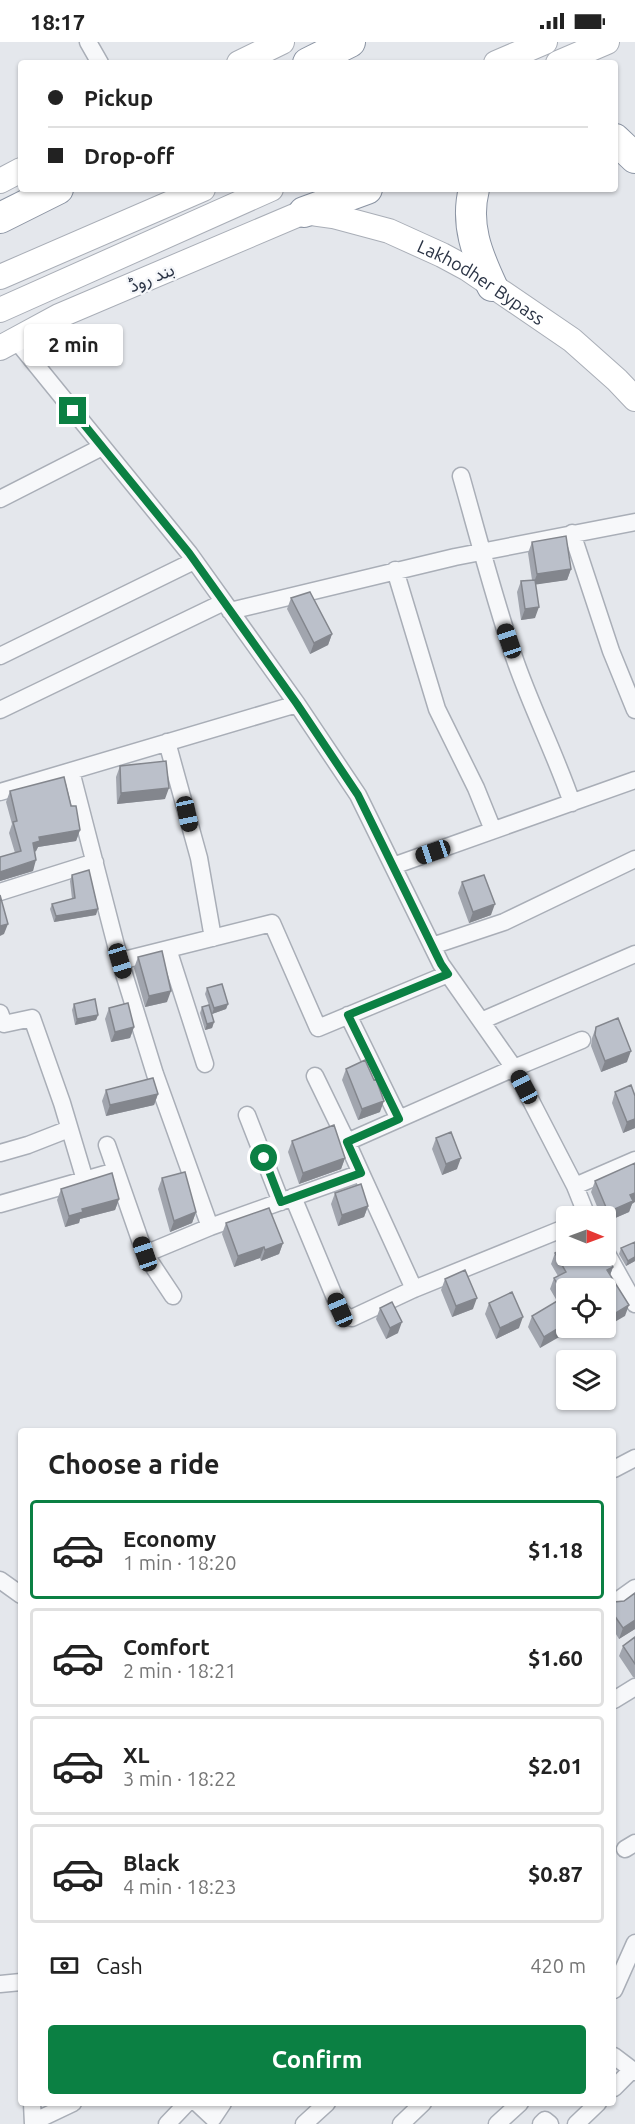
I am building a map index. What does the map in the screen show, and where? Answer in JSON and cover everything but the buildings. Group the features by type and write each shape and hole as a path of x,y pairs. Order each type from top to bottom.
{"highway":[{"path":"314,60 350,42"},
{"path":"618,142 635,158"},
{"path":"0,218 52,192"},
{"path":"304,212 359,192"},
{"path":"474,192 471,208 473,240 492,286"}],"main road":[{"path":"245,60 282,42"},
{"path":"503,60 545,42"},
{"path":"565,60 607,42"},
{"path":"0,181 18,172"},
{"path":"0,277 196,192"},
{"name":"بند روڈ","path":"0,310 264,192"},
{"name":"بند روڈ","path":"7,344 59,316 304,212"},
{"name":"Lakhodher Bypass","path":"304,212 361,223 398,235 442,255 572,340 635,399"}],"street":[{"path":"88,42 98,60"},
{"path":"7,344 102,447 194,561 297,704 358,795 432,946 448,974 514,1068 583,1206"},
{"path":"0,499 102,447"},
{"path":"461,476 498,609 514,657 530,700 557,759 572,802"},
{"path":"0,710 227,606 483,551 635,522"},
{"path":"573,533 611,651 635,710"},
{"path":"0,656 194,561"},
{"path":"395,570 437,709 476,788 493,830"},
{"path":"0,792 297,704"},
{"path":"168,742 199,858 213,938"},
{"path":"71,771 120,961 155,1074 210,1227"},
{"path":"393,866 635,780"},
{"path":"432,946 504,922 635,859"},
{"path":"0,892 95,862"},
{"path":"120,961 272,923 318,1028 448,974"},
{"path":"168,949 205,1064"},
{"path":"481,1021 635,954"},
{"path":"0,1013 4,1023 32,1018 85,1180"},
{"path":"348,1015 399,1119"},
{"path":"347,1142 582,1040"},
{"path":"315,1076 414,1289"},
{"path":"247,1115 340,1310 347,1317 352,1318 414,1289 556,1231"},
{"path":"0,1153 69,1129"},
{"path":"107,1145 145,1254 173,1296"},
{"path":"575,1186 635,1160"},
{"path":"0,1204 116,1171"},
{"path":"145,1254 210,1227 361,1173"},
{"path":"614,1266 635,1304"},
{"path":"616,1468 635,1458"},
{"path":"0,1580 18,1593"},
{"path":"616,1602 635,1588"},
{"path":"616,1699 635,1687"},
{"path":"616,1986 635,1943"},
{"path":"0,1984 18,1982"},
{"path":"616,2058 633,2071 616,2086"},
{"path":"32,2106 33,2123 67,2106"},
{"path":"166,2124 184,2106"},
{"path":"200,2106 213,2118 222,2106"},
{"path":"304,2124 324,2106"},
{"path":"401,2124 420,2106"},
{"path":"497,2124 517,2106"},
{"path":"576,2124 595,2106"},
{"path":"541,2124 545,2120 550,2124"}],"route":[{"path":"73,411 189,553 297,704 358,795 448,974 348,1015 399,1119 347,1142 361,1173 281,1202 264,1158"}]}
